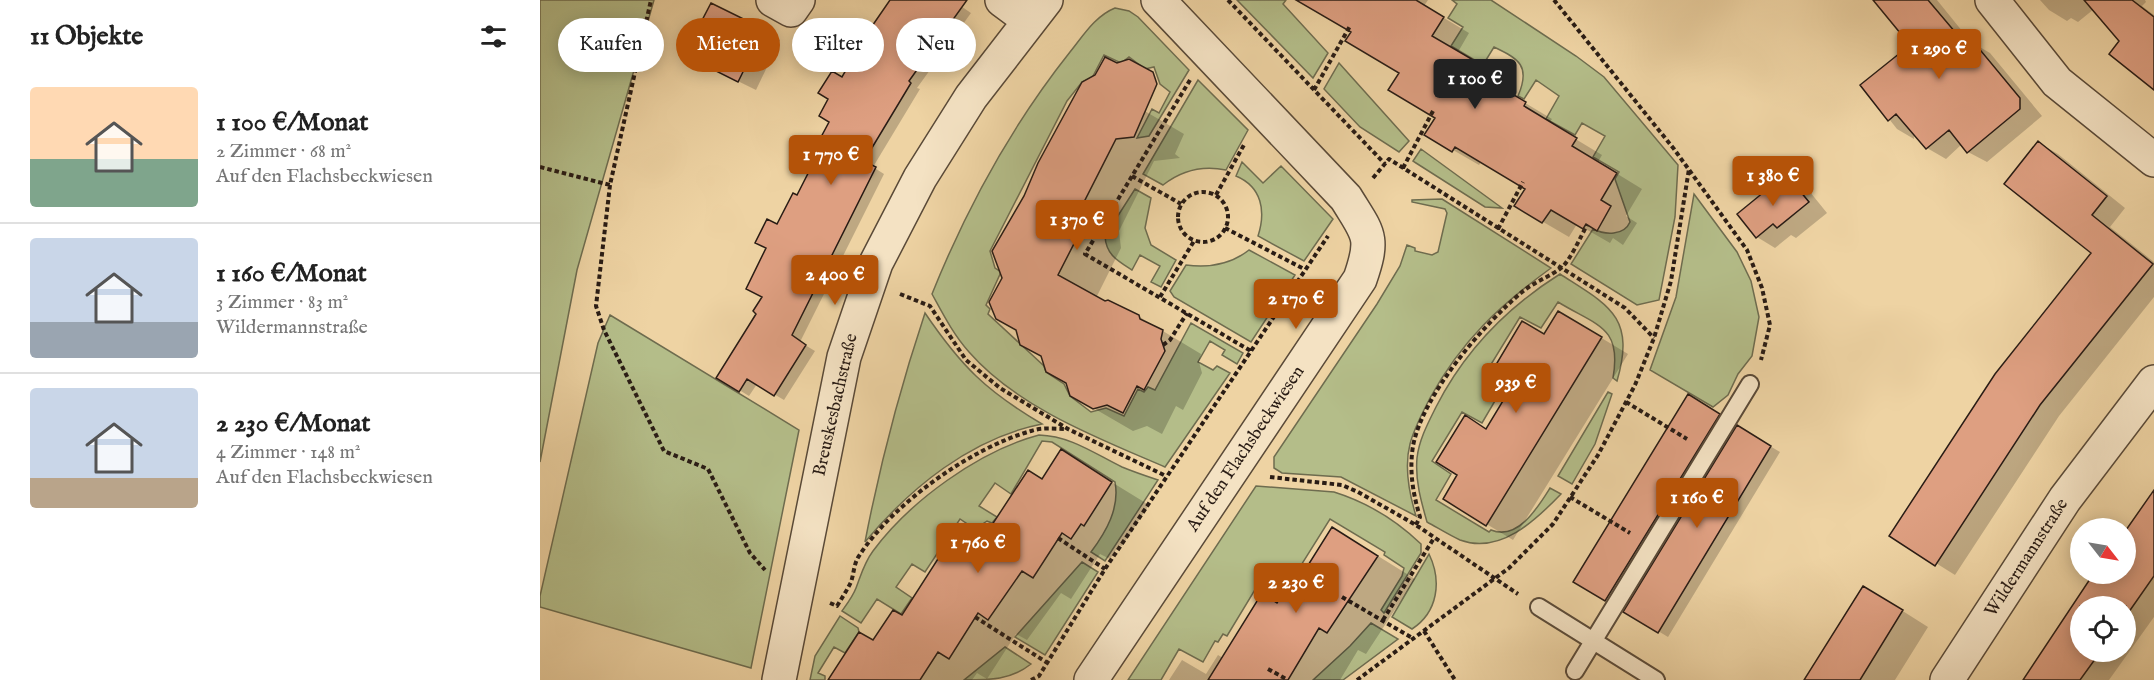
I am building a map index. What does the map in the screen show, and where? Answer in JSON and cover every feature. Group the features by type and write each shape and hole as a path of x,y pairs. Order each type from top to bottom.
{"street":[{"path":"773,0 791,10 798,0"},
{"path":"1002,0 1038,10"},
{"name":"Auf den Flachsbeckwiesen","path":"1091,680 1360,279 1369,254 1367,230 1346,198 1158,0"},
{"path":"1992,0 2057,82 2154,160"},
{"name":"Breuskesbachstraße","path":"779,680 795,591 844,357 876,263 920,178 971,97 1038,10"},
{"name":"Wildermannstraße","path":"1947,680 2066,498 2154,382"}],"lane":[{"path":"1575,671 1750,384"},
{"path":"1539,607 1656,680"}],"path":[{"path":"651,0 610,185 596,306 604,330 664,451 708,469 750,553 770,575 795,591 837,606 851,582 858,558 888,522 921,491 993,446 1033,430 1068,429"},
{"path":"1228,0 1385,164"},
{"path":"1554,0 1689,169 1748,250 1762,288 1770,325 1760,364 1750,384"},
{"path":"1314,90 1350,26"},
{"path":"1207,52 1085,254 1251,351"},
{"path":"1216,195 1262,110"},
{"path":"1402,168 1433,111"},
{"path":"540,167 610,185"},
{"path":"1357,680 1495,580 1553,524 1598,455 1626,402 1654,338 1671,281 1689,169"},
{"path":"1132,176 1181,204"},
{"path":"1498,229 1524,182"},
{"path":"1205,191 1216,195 1225,204 1228,216 1225,228 1218,237 1206,242 1194,241 1184,234 1178,224 1181,204 1193,193 1205,191"},
{"path":"1416,525 1420,518 1412,488 1413,444 1427,410 1469,343 1524,290 1561,268 1587,225"},
{"path":"1225,228 1305,269"},
{"path":"1160,297 1194,241"},
{"path":"870,282 930,306 966,360 1000,388 1068,429 1166,476"},
{"path":"1162,345 1170,340 1186,313"},
{"path":"1626,402 1708,452"},
{"path":"1230,473 1341,485 1416,525 1495,580 1539,607"},
{"path":"1570,497 1651,546"},
{"path":"1058,538 1105,569"},
{"path":"1383,620 1434,538"},
{"path":"1342,597 1414,639"},
{"path":"975,617 1046,662"},
{"path":"1424,631 1455,680"},
{"path":"1268,669 1288,680"}],"green space":[{"path":"540,0 654,0 649,18 558,18 558,72 633,72 577,270 540,462"},
{"path":"1237,0 1286,0 1283,4 1328,53 1313,78"},
{"path":"1452,0 1491,0 1576,56 1604,77 1678,165 1675,217 1659,300 1637,305 1571,264 1593,229 1614,233 1623,230 1630,222 1615,179 1619,172 1593,157 1605,136 1582,123 1575,135 1546,119 1559,96 1536,80 1524,99 1518,96 1522,86 1523,70 1510,56 1494,47 1483,65 1451,46 1463,27 1448,18 1457,4"},
{"path":"1115,8 1129,11 1138,17 1189,70 1149,136 1137,138 1152,109 1159,113 1170,92 1160,84 1154,67 1145,69 1129,57 1121,63 1104,55 1092,78 1082,82 1067,101 990,251 995,268 1001,272 986,305 990,309 988,314 1044,366 1046,372 1064,384 1070,396 1091,412 1106,408 1124,416 1138,389 1144,392 1148,387 1155,390 1191,323 1243,353 1237,364 1222,355 1225,350 1210,341 1198,362 1213,370 1217,366 1230,373 1165,467 1060,420 1011,390 989,372 963,345 932,294 976,198 1029,108 1095,21"},
{"path":"1339,63 1409,141 1399,152 1360,127 1324,89"},
{"path":"1198,80 1248,130 1226,170 1209,168 1193,170 1163,185 1143,174"},
{"path":"1421,149 1502,208 1485,207 1413,161"},
{"path":"1242,162 1263,183 1281,166 1333,219 1304,261 1258,236 1262,218 1260,201 1252,186 1236,176"},
{"path":"1135,189 1151,198 1145,228 1151,245 1176,260 1161,287 1151,282 1160,266 1140,255 1132,270 1110,253 1106,243 1105,236"},
{"path":"1694,194 1737,252 1751,281 1759,317 1752,356 1738,374 1728,395 1713,407 1650,370 1676,297"},
{"path":"1442,199 1551,268 1483,325 1455,359 1430,398 1414,432 1408,453 1408,480 1416,516 1341,477 1282,473 1274,468 1274,457 1377,304 1400,266 1407,245 1415,248 1415,251 1432,255 1438,252 1447,213 1445,209 1412,202 1412,200"},
{"path":"1249,250 1295,275 1251,342 1174,297 1170,291 1186,265 1219,264 1234,259"},
{"path":"1560,274 1604,304 1614,315 1623,341 1617,381 1613,378 1615,361 1610,337 1595,323 1558,302 1541,328 1520,317 1490,366 1509,377 1482,423 1462,412 1432,461 1451,474 1436,500 1489,532 1491,530 1501,532 1510,531 1526,520 1550,488 1561,494 1529,524 1503,539 1489,543 1460,540 1427,522 1417,474 1417,458 1422,438 1447,386 1474,349 1522,301"},
{"path":"925,313 963,363 976,376 1005,400 1042,424 991,441 944,468 902,503 865,542 891,426"},
{"path":"610,315 799,430 751,668 540,607 540,596 598,343"},
{"path":"1608,392 1612,394 1595,444 1572,484 1558,476"},
{"path":"1039,435 1072,442 1122,467 1158,480 1105,561 1091,552 1102,536 1114,510 1115,482 1052,442 1042,441 1011,494 995,483 979,506 997,517 992,523 987,521 975,529 960,519 925,572 912,564 896,587 912,598 901,614 877,599 861,623 842,611 853,594 870,556 888,532 906,514 947,480 970,466 993,453"},
{"path":"1256,486 1334,492 1346,496 1380,513 1402,528 1421,544 1421,553 1384,613 1381,610 1402,576 1404,568 1384,555 1385,552 1330,519 1300,567 1296,564 1290,574 1287,573 1276,593 1259,583 1227,636 1223,634 1218,642 1215,641 1203,662 1179,649 1161,680 1128,680"},
{"path":"1429,554 1435,575 1435,595 1427,614 1412,629 1392,617"},
{"path":"1082,562 1098,572 1045,655 1015,637"},
{"path":"840,616 858,628 859,632 845,653 834,647 818,673 825,676 825,680 810,680 815,656"},
{"path":"1371,623 1398,639 1343,680 1313,680 1350,646"},
{"path":"1005,647 1031,664 1008,676 964,680"}],"building":[{"path":"890,0 967,0 954,18 896,18 896,72 915,72 864,161 876,167 792,335 806,345 774,396 747,379 739,392 716,378 756,314 753,311 762,297 746,289 766,248 755,243 767,219 777,224 793,193 797,195 824,142 820,139 829,122 819,116 828,99 818,93 831,72 842,77 845,72 884,72 884,18 878,18"},
{"path":"1296,0 1416,0 1444,17 1432,36 1487,68 1482,76 1526,102 1524,106 1577,138 1572,146 1617,173 1601,200 1611,206 1597,231 1586,224 1583,229 1551,210 1542,223 1514,206 1525,189 1455,147 1452,152 1424,135 1435,118 1388,90 1399,73 1345,41 1351,32"},
{"path":"1873,0 1928,0 1961,39 1968,44 1972,40 2020,98 2020,109 1967,153 1949,130 1926,149 1896,114 1888,121 1860,85 1910,45"},
{"path":"2084,0 2132,0 2154,17 2154,90 2109,54 2119,41"},
{"path":"711,3 742,18 703,18"},
{"path":"1105,57 1117,63 1129,59 1153,72 1157,84 1134,137 1116,139 1081,208 1083,226 1058,275 1105,301 1108,300 1139,315 1140,319 1163,330 1161,339 1165,351 1144,390 1137,386 1123,413 1107,405 1093,409 1070,396 1066,383 1046,372 1041,356 1020,345 1016,330 996,319 989,302 1002,278 992,251 1024,196 1038,163 1082,82 1095,75"},
{"path":"718,72 743,72 738,82"},
{"path":"2038,141 2107,196 2092,215 2153,264 2040,405 1935,566 1889,536 1995,374 2091,253 2004,184"},
{"path":"1786,174 1809,202 1777,228 1773,224 1756,238 1737,214"},
{"path":"1558,311 1602,337 1486,526 1443,499 1457,475 1436,462 1465,415 1486,429 1515,381 1494,368 1522,321 1544,334"},
{"path":"1688,394 1720,414 1605,601 1573,582"},
{"path":"1737,425 1771,446 1658,633 1623,612"},
{"path":"1061,449 1112,482 1084,526 1081,524 1071,539 1062,533 1033,578 1022,571 988,620 978,613 949,659 938,652 920,680 828,680 859,632 873,640 893,610 902,615 943,551 957,560 977,529 986,534 1028,470 1042,479"},
{"path":"2154,490 2154,576 2136,602 2136,596 2079,596 2087,584 2136,584 2134,518"},
{"path":"1332,527 1378,556 1327,633 1319,628 1288,680 1208,680 1262,593 1277,603 1289,583 1295,586"},
{"path":"1863,586 1903,610 1860,680 1804,680"},
{"path":"2070,609 2070,662 2093,662 2080,680 2023,680"}]}
